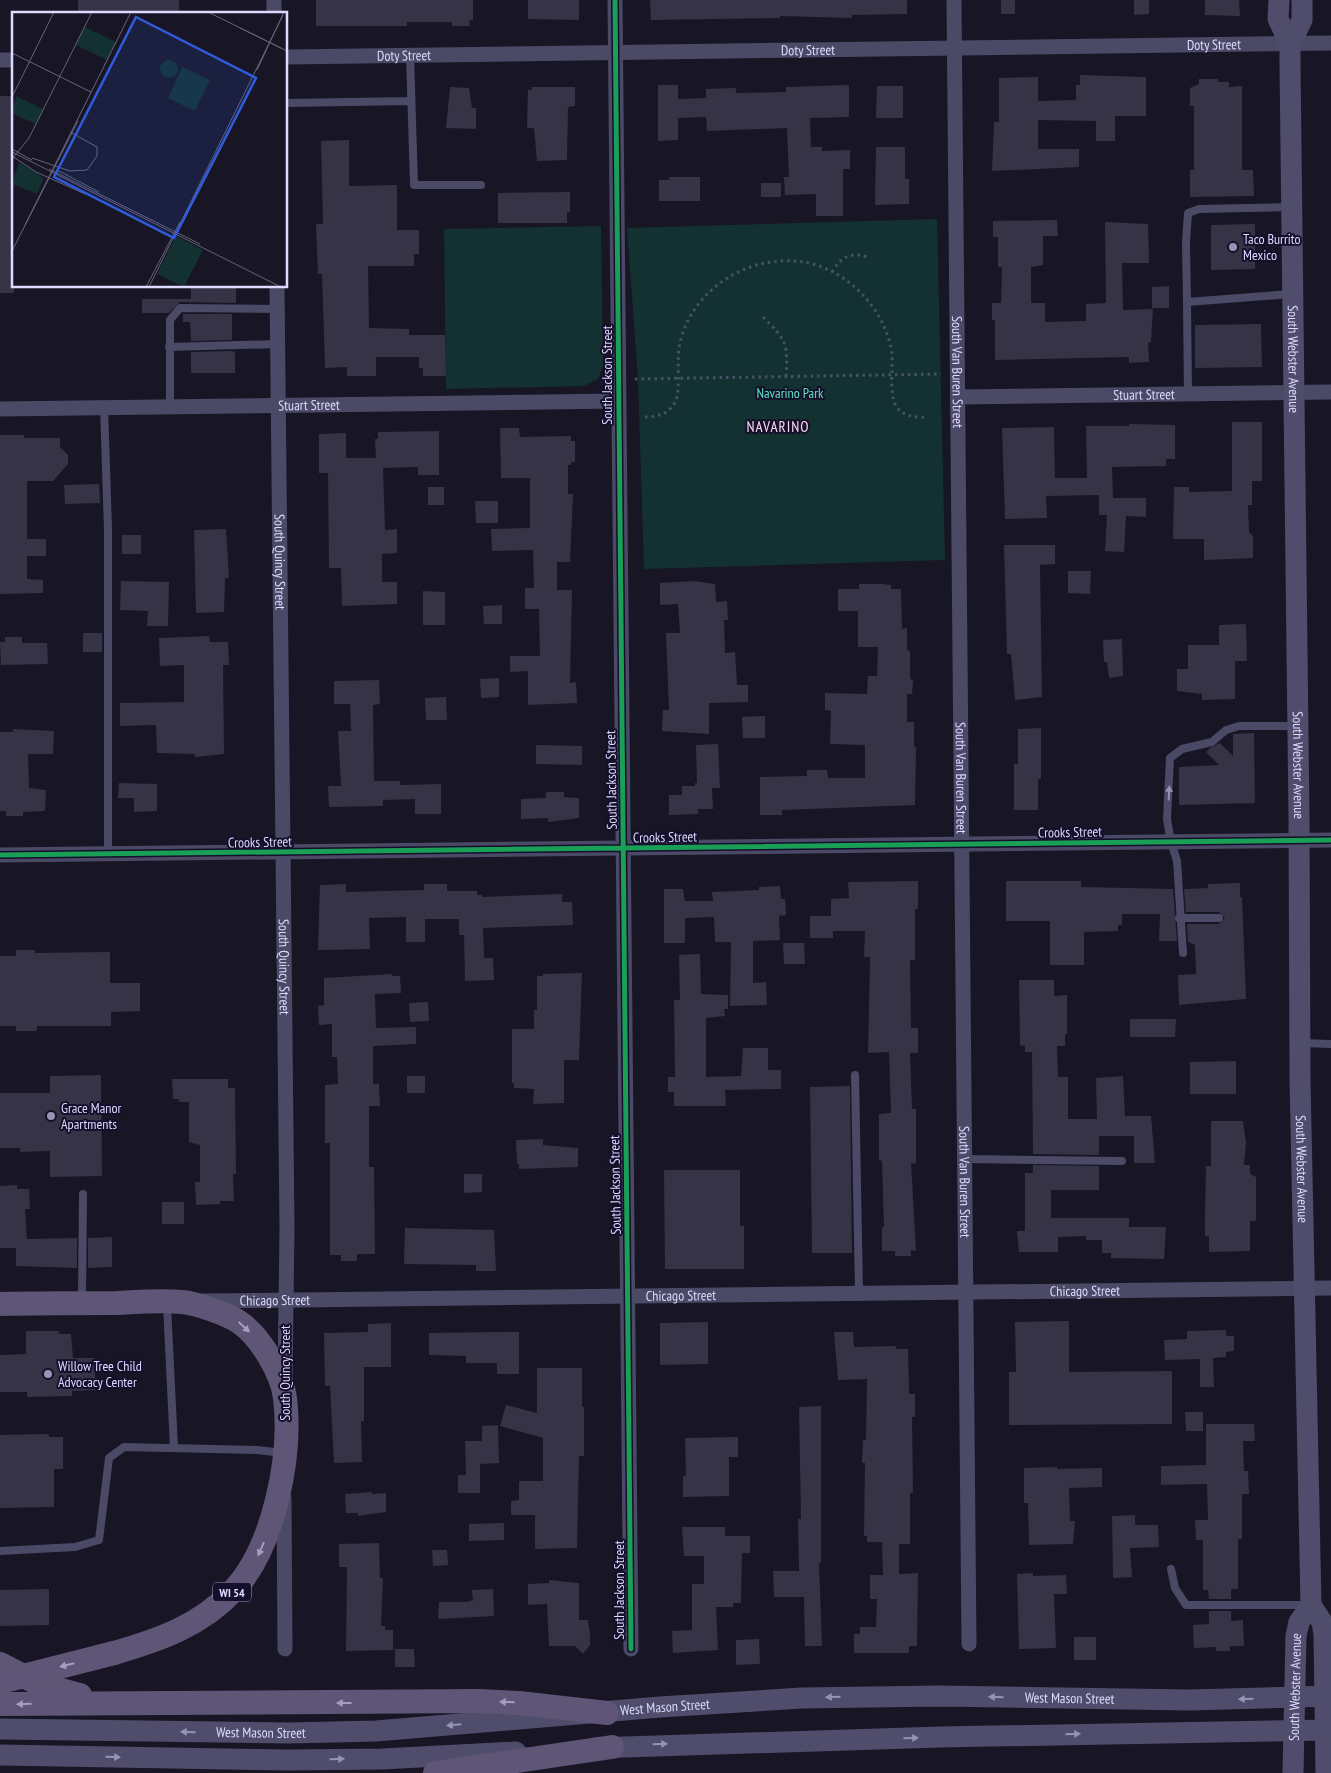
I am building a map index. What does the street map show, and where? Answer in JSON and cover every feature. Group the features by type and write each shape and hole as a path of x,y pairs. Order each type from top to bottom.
{"main road":[{"name":"South Webster Avenue","path":"1279,0 1278,19 1290,44 1295,393 1300,1043 1311,1605 1323,1628 1329,1730 1326,1773"},
{"name":"South Webster Avenue","path":"1290,44 1302,20 1302,0"},
{"name":"Chicago Street","path":"0,1304 175,1302"},
{"name":"WI 54","path":"175,1302 218,1312 239,1322 259,1344 276,1372 285,1398"},
{"name":"South Quincy Street","path":"285,1398 285,1461"},
{"name":"WI 54","path":"0,1682 159,1640 188,1627 214,1608 234,1590 255,1562 265,1540 285,1461"},
{"name":"South Webster Avenue","path":"1293,1773 1297,1631 1302,1617 1311,1605"},
{"path":"0,1664 39,1684 78,1695 167,1702"},
{"name":"West Mason Street","path":"0,1729 289,1733 376,1731 607,1713 660,1707 802,1698 940,1696 1190,1700 1328,1696"},
{"path":"0,1704 479,1701 519,1703 607,1713"},
{"name":"West Mason Street","path":"0,1755 382,1759 612,1747 940,1737 1329,1730"},
{"path":"435,1773 612,1747"}],"street":[{"name":"South Jackson Street","path":"614,0 630,1649"},
{"name":"South Van Buren Street","path":"954,0 969,1644"},
{"name":"Doty Street","path":"288,57 1331,43"},
{"name":"South Quincy Street","path":"277,288 287,1227 285,1398"},
{"name":"Stuart Street","path":"958,397 1331,392"},
{"name":"Stuart Street","path":"0,409 618,401"},
{"name":"Crooks Street","path":"0,855 1331,840"},
{"name":"Chicago Street","path":"175,1302 285,1299 1331,1288"},
{"name":"South Quincy Street","path":"285,1461 285,1649"}],"lane":[{"path":"410,55 414,185 482,185"},
{"path":"288,104 411,101"},
{"path":"1188,394 1186,243 1188,212 1199,209 1292,207"},
{"path":"1187,302 1293,294"},
{"path":"170,407 170,320 180,308 278,309"},
{"path":"170,347 278,344"},
{"path":"104,407 108,530 108,854"},
{"path":"1183,953 1179,918 1177,861 1170,842 1167,819 1170,758 1182,749 1212,742 1226,730 1267,725 1298,726"},
{"path":"1179,918 1219,918"},
{"path":"1300,1043 1331,1044"},
{"path":"855,1075 859,1293"},
{"path":"966,1159 1122,1161"},
{"path":"82,1303 83,1194"},
{"path":"174,1448 175,1302"},
{"path":"0,1551 76,1546 98,1540 109,1458 124,1447 258,1450 285,1461"},
{"path":"1171,1569 1175,1588 1186,1605 1311,1605"}],"path":[{"path":"832,272 837,263 846,256 858,253 867,257"},
{"path":"645,417 662,415 677,400 676,364 684,328 705,296 720,282 757,264 796,260 815,264 832,272 858,290 876,312 888,338 893,375 893,401 900,412 910,416 926,417"},
{"path":"763,317 781,334 785,342 788,350 786,377"},
{"path":"638,379 942,374"}],"green space":[{"name":"Navarino Park","path":"937,219 945,560 644,569 638,379 627,228"},
{"path":"601,226 603,366 598,379 584,386 446,389 444,229"}],"building":[{"path":"78,0 179,0 179,12 78,12"},
{"path":"316,0 473,0 473,20 469,20 470,26 452,26 452,22 407,22 407,26 316,26"},
{"path":"528,0 579,0 579,20 528,19"},
{"path":"650,0 907,0 907,14 852,15 852,18 780,16 780,18 651,20"},
{"path":"1001,0 1015,0 1015,14 1001,14"},
{"path":"1134,0 1149,0 1149,14 1134,15"},
{"path":"1205,0 1239,0 1240,16 1205,15"},
{"path":"1080,75 1146,77 1146,116 1115,116 1115,141 1096,141 1096,121 1038,120 1038,149 1079,149 1079,167 992,171 994,122 999,122 999,78 1038,77 1038,101 1076,100 1076,85 1080,85"},
{"path":"1199,79 1218,79 1218,82 1229,82 1229,87 1242,86 1242,170 1253,170 1254,196 1190,197 1190,170 1194,170 1194,106 1190,106 1190,88 1199,84"},
{"path":"658,85 678,85 678,99 706,98 706,89 736,88 736,93 786,92 786,87 849,85 849,117 810,118 811,147 822,147 822,151 850,150 850,169 843,169 843,216 816,216 816,194 785,195 784,177 789,177 787,128 707,131 706,117 678,118 678,140 658,141"},
{"path":"877,86 903,86 903,118 876,118"},
{"path":"450,87 469,88 472,108 476,108 476,129 446,128"},
{"path":"532,87 575,87 575,106 568,107 567,160 537,161 534,128 527,128 528,90 532,90"},
{"path":"0,96 12,96 12,288 14,288 14,293 0,293"},
{"path":"349,140 349,186 397,185 397,230 419,230 419,254 414,254 414,266 368,266 369,328 409,329 409,335 445,335 446,376 423,376 423,368 419,368 419,357 376,357 376,376 347,376 347,367 325,368 322,274 318,274 316,224 323,224 321,141"},
{"path":"876,147 905,147 905,179 909,179 909,204 875,205"},
{"path":"669,177 700,177 700,201 659,201 659,180 669,180"},
{"path":"761,183 781,183 781,197 761,197"},
{"path":"570,192 570,212 567,212 567,223 498,223 498,193"},
{"path":"1057,220 1058,236 1043,236 1043,265 1031,267 1031,303 1045,303 1045,322 1086,321 1086,304 1106,303 1105,222 1148,224 1149,263 1122,263 1123,310 1153,309 1151,342 1148,343 1149,362 1129,363 1129,357 995,360 995,320 992,320 992,303 1001,303 1002,267 998,267 998,237 993,237 993,221"},
{"name":"Taco Burrito Mexico","path":"1255,224 1255,269 1211,270 1211,225"},
{"path":"1169,286 1169,308 1152,308 1152,287"},
{"path":"191,288 236,288 236,303 180,302 169,313 142,313 142,299 191,299"},
{"path":"183,314 232,314 232,340 191,341 190,322 183,322"},
{"path":"1261,324 1262,367 1195,368 1195,325"},
{"path":"232,351 235,353 235,373 191,373 191,352"},
{"path":"1232,422 1262,422 1262,481 1252,481 1252,505 1248,505 1249,532 1253,536 1253,558 1204,560 1204,539 1173,539 1174,487 1189,487 1189,492 1232,491"},
{"path":"1129,424 1175,425 1175,459 1166,459 1166,466 1112,467 1113,498 1146,498 1146,517 1126,516 1124,552 1105,551 1107,515 1099,515 1099,495 1046,496 1047,518 1005,519 1002,428 1054,427 1055,478 1087,478 1086,426 1129,426"},
{"path":"500,428 519,428 520,437 571,436 571,441 575,441 575,462 571,462 571,465 568,465 568,494 573,494 570,562 557,562 557,590 572,590 570,683 576,682 577,703 528,705 528,671 510,672 510,656 540,656 539,609 525,609 525,588 534,588 533,550 492,551 491,529 530,528 530,478 501,478"},
{"path":"439,431 439,475 418,475 418,467 383,468 385,530 397,529 397,553 382,554 382,582 397,582 397,604 342,606 341,568 329,568 328,473 319,473 319,434 346,433 346,458 376,458 375,439 378,439 378,432"},
{"path":"0,435 24,435 24,438 60,438 60,447 68,455 68,464 53,481 27,481 27,539 46,539 46,556 27,556 27,579 43,580 43,593 0,594"},
{"path":"99,484 100,503 65,504 64,485"},
{"path":"428,487 444,487 444,505 428,505"},
{"path":"475,501 498,501 498,523 476,523"},
{"path":"226,529 229,578 225,578 224,612 196,613 194,530"},
{"path":"122,535 141,535 141,554 122,554"},
{"path":"1004,545 1055,545 1055,564 1040,565 1042,697 1015,700 1011,654 1007,654"},
{"path":"1068,571 1091,571 1090,594 1068,593"},
{"path":"121,581 169,582 168,626 147,626 148,611 120,610"},
{"path":"694,581 715,584 716,602 727,601 728,620 724,620 725,653 735,652 737,685 748,685 748,702 709,703 709,734 662,731 663,710 669,710 666,633 680,633 678,604 660,605 660,583"},
{"path":"859,584 891,585 891,589 901,589 902,629 907,628 907,650 910,651 910,679 913,680 912,694 907,694 907,722 914,722 914,747 916,747 915,805 782,810 782,815 760,815 760,777 807,776 807,770 827,770 828,778 865,778 865,745 830,744 831,711 825,710 825,693 867,694 868,676 877,676 878,647 858,647 858,611 838,611 838,589 859,589"},
{"path":"423,591 445,592 445,625 423,625"},
{"path":"502,605 502,624 484,624 483,606"},
{"path":"1246,624 1247,661 1235,661 1235,699 1202,700 1202,694 1177,691 1177,669 1188,669 1188,645 1219,645 1219,625"},
{"path":"83,633 102,633 102,652 83,652"},
{"path":"209,636 210,642 228,642 229,665 223,665 224,754 195,757 195,754 157,753 156,725 120,726 120,703 184,702 184,665 160,666 159,638"},
{"path":"5,637 22,637 22,643 47,643 48,664 1,665 0,642 5,642"},
{"path":"1122,639 1123,676 1109,678 1107,662 1104,662 1103,640"},
{"path":"499,678 499,697 481,698 480,679"},
{"path":"379,680 380,704 373,705 374,781 400,781 400,785 441,784 441,814 415,814 415,799 383,800 383,806 329,807 328,786 341,786 338,731 351,731 350,704 334,704 334,681"},
{"path":"446,697 447,720 426,720 425,698"},
{"path":"765,716 765,738 743,738 742,717"},
{"path":"1041,728 1041,779 1038,779 1038,810 1014,810 1014,764 1018,764 1018,729"},
{"path":"13,729 54,731 53,754 28,754 29,788 46,790 45,811 23,812 23,816 6,816 6,811 0,811 0,732 13,732"},
{"path":"1254,733 1255,803 1179,805 1179,767 1219,765 1206,752 1210,748 1220,743 1233,756 1233,734"},
{"path":"718,744 720,788 712,788 713,809 698,809 698,814 669,815 669,795 682,795 682,786 695,786 695,783 697,783 696,745"},
{"path":"536,745 582,746 582,765 536,764"},
{"path":"119,783 157,784 157,811 134,812 134,798 118,798"},
{"path":"546,792 564,792 564,797 579,798 579,818 548,822 548,818 521,819 521,799 546,798"},
{"path":"918,881 918,909 915,909 915,960 910,960 911,1028 918,1028 918,1053 910,1053 912,1109 916,1109 916,1164 911,1163 916,1251 911,1250 911,1256 895,1256 895,1251 882,1251 882,1227 884,1227 882,1161 879,1160 879,1114 891,1113 889,1052 868,1053 870,957 864,957 865,931 833,931 833,938 810,938 810,916 831,916 831,899 849,898 848,882"},
{"path":"1006,881 1081,881 1081,887 1173,889 1177,941 1159,941 1160,914 1122,914 1122,925 1118,925 1118,931 1084,932 1084,965 1050,965 1050,921 1006,921"},
{"path":"1240,883 1246,999 1179,1005 1178,975 1196,974 1195,945 1188,942 1187,924 1219,924 1225,918 1219,912 1186,912 1184,889 1208,888 1208,884"},
{"path":"346,884 346,892 424,890 424,884 447,884 447,891 477,891 477,895 482,895 482,897 562,894 562,902 572,902 573,925 483,928 484,958 493,958 494,980 465,981 464,935 459,935 459,919 425,919 425,942 406,942 406,917 369,918 370,949 318,950 320,885"},
{"path":"780,886 781,899 785,899 786,915 779,916 780,940 753,941 753,983 766,982 767,1005 730,1006 731,942 715,942 714,917 685,918 685,943 664,943 664,889 683,889 685,901 713,901 712,892 759,890 759,887"},
{"path":"783,943 804,943 805,964 784,964"},
{"path":"16,950 35,950 35,953 110,952 110,983 140,983 140,1011 111,1012 111,1026 37,1026 37,1031 16,1031 16,1026 0,1026 0,956 16,956"},
{"path":"700,954 701,994 728,995 728,1009 724,1009 725,1016 706,1018 706,1077 741,1076 743,1048 768,1048 768,1070 781,1070 781,1089 725,1090 726,1106 674,1106 674,1092 668,1092 668,1077 675,1077 674,1000 680,1000 679,955"},
{"path":"582,973 579,1060 564,1060 564,1103 533,1104 534,1089 514,1088 514,1083 512,1083 512,1029 534,1029 534,1010 537,1010 537,976 543,976 543,974"},
{"path":"392,974 392,976 400,976 401,993 375,994 376,1028 416,1027 416,1044 373,1046 373,1084 379,1084 380,1106 369,1106 369,1167 374,1167 375,1254 357,1254 357,1261 341,1261 341,1255 330,1255 330,1143 325,1143 325,1085 338,1084 337,1057 332,1057 332,1024 319,1025 318,1006 324,1005 324,978"},
{"path":"1019,980 1054,980 1054,996 1067,995 1067,1034 1065,1034 1065,1046 1057,1046 1058,1077 1068,1077 1068,1119 1097,1119 1096,1078 1123,1076 1125,1116 1151,1116 1155,1163 1134,1163 1134,1136 1099,1136 1099,1155 1033,1154 1032,1052 1025,1052 1025,1045 1020,1046"},
{"path":"428,1002 429,1021 410,1022 409,1003"},
{"path":"1130,1019 1176,1019 1175,1037 1130,1037"},
{"path":"1236,1061 1236,1094 1190,1094 1190,1062"},
{"name":"Grace Manor Apartments","path":"101,1075 102,1176 50,1177 50,1151 20,1152 20,1148 0,1148 0,1093 50,1093 50,1076"},
{"path":"407,1076 425,1076 425,1093 407,1093"},
{"path":"172,1079 228,1079 228,1088 235,1088 236,1174 233,1174 234,1201 220,1201 220,1204 196,1205 195,1182 200,1182 200,1145 189,1142 189,1102 179,1102 179,1099 173,1099"},
{"path":"850,1086 852,1253 812,1253 810,1087"},
{"path":"1211,1121 1243,1121 1246,1143 1244,1165 1250,1165 1250,1174 1256,1177 1256,1221 1250,1221 1250,1251 1209,1252 1209,1236 1205,1236 1205,1213 1206,1166 1211,1166"},
{"path":"543,1139 543,1145 578,1148 578,1167 519,1169 516,1140"},
{"path":"1033,1165 1099,1166 1099,1190 1051,1190 1051,1218 1129,1218 1129,1227 1166,1227 1164,1259 1111,1258 1111,1253 1102,1253 1102,1240 1086,1240 1086,1236 1058,1237 1058,1252 1019,1252 1017,1231 1025,1231 1025,1173 1033,1173"},
{"path":"664,1170 740,1170 740,1226 744,1226 744,1269 665,1269"},
{"path":"464,1174 482,1174 482,1192 464,1193"},
{"path":"17,1185 17,1189 29,1189 30,1209 25,1209 27,1239 77,1238 77,1268 16,1266 16,1248 0,1248 0,1186"},
{"path":"162,1202 184,1202 184,1224 162,1224"},
{"path":"405,1228 494,1230 496,1271 476,1271 476,1265 404,1264"},
{"path":"112,1237 112,1267 88,1268 88,1238"},
{"path":"1069,1321 1069,1372 1172,1371 1172,1424 1009,1425 1009,1372 1016,1372 1015,1322"},
{"path":"708,1322 708,1364 660,1365 660,1323"},
{"path":"391,1323 391,1367 364,1367 364,1421 361,1421 362,1462 334,1463 330,1386 325,1386 324,1333 368,1332 368,1324"},
{"path":"1226,1330 1226,1336 1234,1336 1234,1351 1226,1352 1226,1357 1213,1358 1214,1387 1200,1387 1200,1359 1165,1360 1164,1340 1187,1339 1187,1331"},
{"name":"Willow Tree Child Advocacy Center","path":"26,1331 59,1331 59,1334 71,1334 73,1358 95,1358 95,1390 72,1391 72,1396 27,1397 27,1392 0,1392 0,1355 26,1354"},
{"path":"519,1332 519,1374 497,1374 497,1363 466,1363 466,1356 429,1355 429,1333"},
{"path":"834,1332 853,1332 854,1347 896,1346 896,1349 908,1349 909,1394 915,1394 915,1417 912,1417 913,1493 910,1493 910,1544 899,1544 899,1574 918,1573 917,1646 909,1646 909,1653 854,1653 854,1634 860,1634 860,1627 876,1627 877,1599 870,1599 870,1575 883,1575 882,1542 867,1542 867,1536 864,1536 865,1463 862,1463 863,1440 866,1440 867,1379 838,1380"},
{"path":"537,1368 582,1368 584,1456 579,1456 577,1548 535,1549 535,1515 511,1515 511,1501 519,1500 519,1481 543,1481 543,1438 500,1426 506,1405 537,1413"},
{"path":"821,1406 821,1563 819,1563 822,1646 805,1646 804,1597 774,1597 773,1571 799,1571 798,1519 801,1519 799,1407"},
{"path":"1185,1412 1203,1412 1203,1431 1186,1431"},
{"path":"1206,1424 1254,1424 1255,1441 1243,1441 1244,1471 1248,1471 1249,1494 1242,1494 1242,1539 1238,1539 1238,1589 1231,1589 1231,1599 1209,1599 1208,1590 1203,1590 1203,1540 1196,1540 1195,1520 1208,1520 1207,1484 1161,1485 1161,1466 1206,1465"},
{"path":"498,1425 499,1463 480,1464 480,1493 458,1493 458,1475 466,1475 465,1441 482,1441 482,1426"},
{"path":"49,1434 49,1437 63,1437 63,1469 54,1469 54,1507 0,1508 0,1435"},
{"path":"738,1437 738,1457 729,1457 729,1496 683,1497 683,1476 686,1476 685,1438"},
{"path":"1057,1467 1057,1469 1102,1468 1102,1487 1069,1488 1070,1521 1075,1521 1073,1544 1029,1545 1028,1503 1024,1503 1024,1468"},
{"path":"372,1492 372,1494 386,1493 386,1512 358,1516 358,1513 346,1513 345,1494"},
{"path":"1135,1515 1135,1525 1158,1525 1159,1547 1130,1548 1132,1577 1113,1578 1112,1516"},
{"path":"504,1523 504,1540 469,1541 469,1524"},
{"path":"682,1527 725,1527 725,1536 750,1536 750,1553 742,1553 741,1603 733,1603 733,1607 716,1607 718,1650 673,1653 672,1631 692,1630 692,1584 704,1584 704,1556 684,1556"},
{"path":"379,1543 380,1578 383,1578 381,1626 385,1626 385,1630 393,1630 393,1650 346,1651 347,1567 339,1567 339,1544"},
{"path":"432,1550 447,1550 448,1565 433,1566"},
{"path":"1033,1573 1033,1576 1066,1575 1067,1594 1054,1594 1056,1648 1019,1649 1017,1574"},
{"path":"549,1580 579,1583 579,1620 588,1620 590,1634 590,1645 583,1654 575,1646 549,1646 547,1604 528,1605 528,1584 549,1583"},
{"path":"49,1589 49,1625 0,1626 0,1590"},
{"path":"493,1589 494,1616 438,1619 439,1602 467,1602 473,1600 472,1590"},
{"path":"1209,1611 1231,1611 1231,1621 1243,1620 1244,1646 1230,1646 1230,1651 1216,1651 1216,1647 1194,1648 1193,1625 1209,1624"},
{"path":"1074,1637 1096,1637 1096,1660 1074,1660"},
{"path":"759,1639 760,1664 736,1665 736,1640"},
{"path":"395,1649 414,1649 415,1667 395,1667"}],"cycle path":[{"path":"615,0 631,1649"},
{"path":"0,855 1331,840"}],"place":[{"name":"Taco Burrito Mexico","path":"1233,247"},
{"name":"Grace Manor Apartments","path":"51,1116"},
{"name":"Willow Tree Child Advocacy Center","path":"48,1374"}],"district":[{"name":"NAVARINO","path":"778,426"}]}
